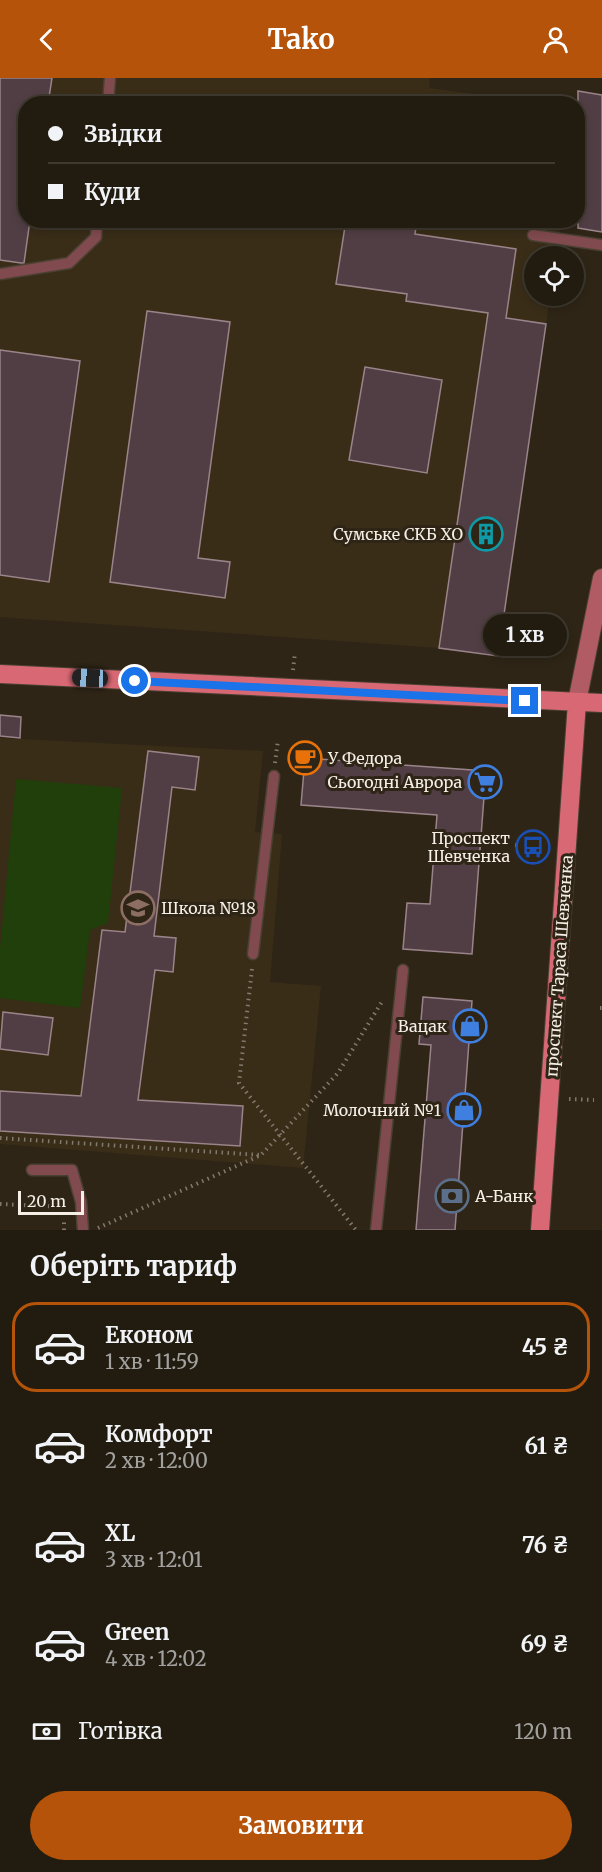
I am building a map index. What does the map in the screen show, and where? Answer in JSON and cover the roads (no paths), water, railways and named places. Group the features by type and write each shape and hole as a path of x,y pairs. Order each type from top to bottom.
{"main road":[{"path":"577,702 602,578"},
{"path":"0,674 602,703"},
{"name":"проспект Тараса Шевченка","path":"540,1230 577,702"}],"lane":[{"path":"109,96 110,78"},
{"path":"0,274 69,263 96,237 97,228"},
{"path":"533,235 602,245"},
{"path":"253,954 274,776"},
{"path":"376,1230 403,970"},
{"path":"32,1170 72,1170 81,1202 83,1230"}],"place":[{"name":"Сумське СКБ ХО","path":"486,534"},
{"name":"У Федора","path":"305,758"},
{"name":"Сьогодні Аврора","path":"485,782"},
{"name":"Проспект Шевченка","path":"533,847"},
{"name":"Школа №18","path":"138,908"},
{"name":"Вацак","path":"470,1026"},
{"name":"Молочний №1","path":"464,1110"},
{"name":"А-Банк","path":"452,1196"}]}
